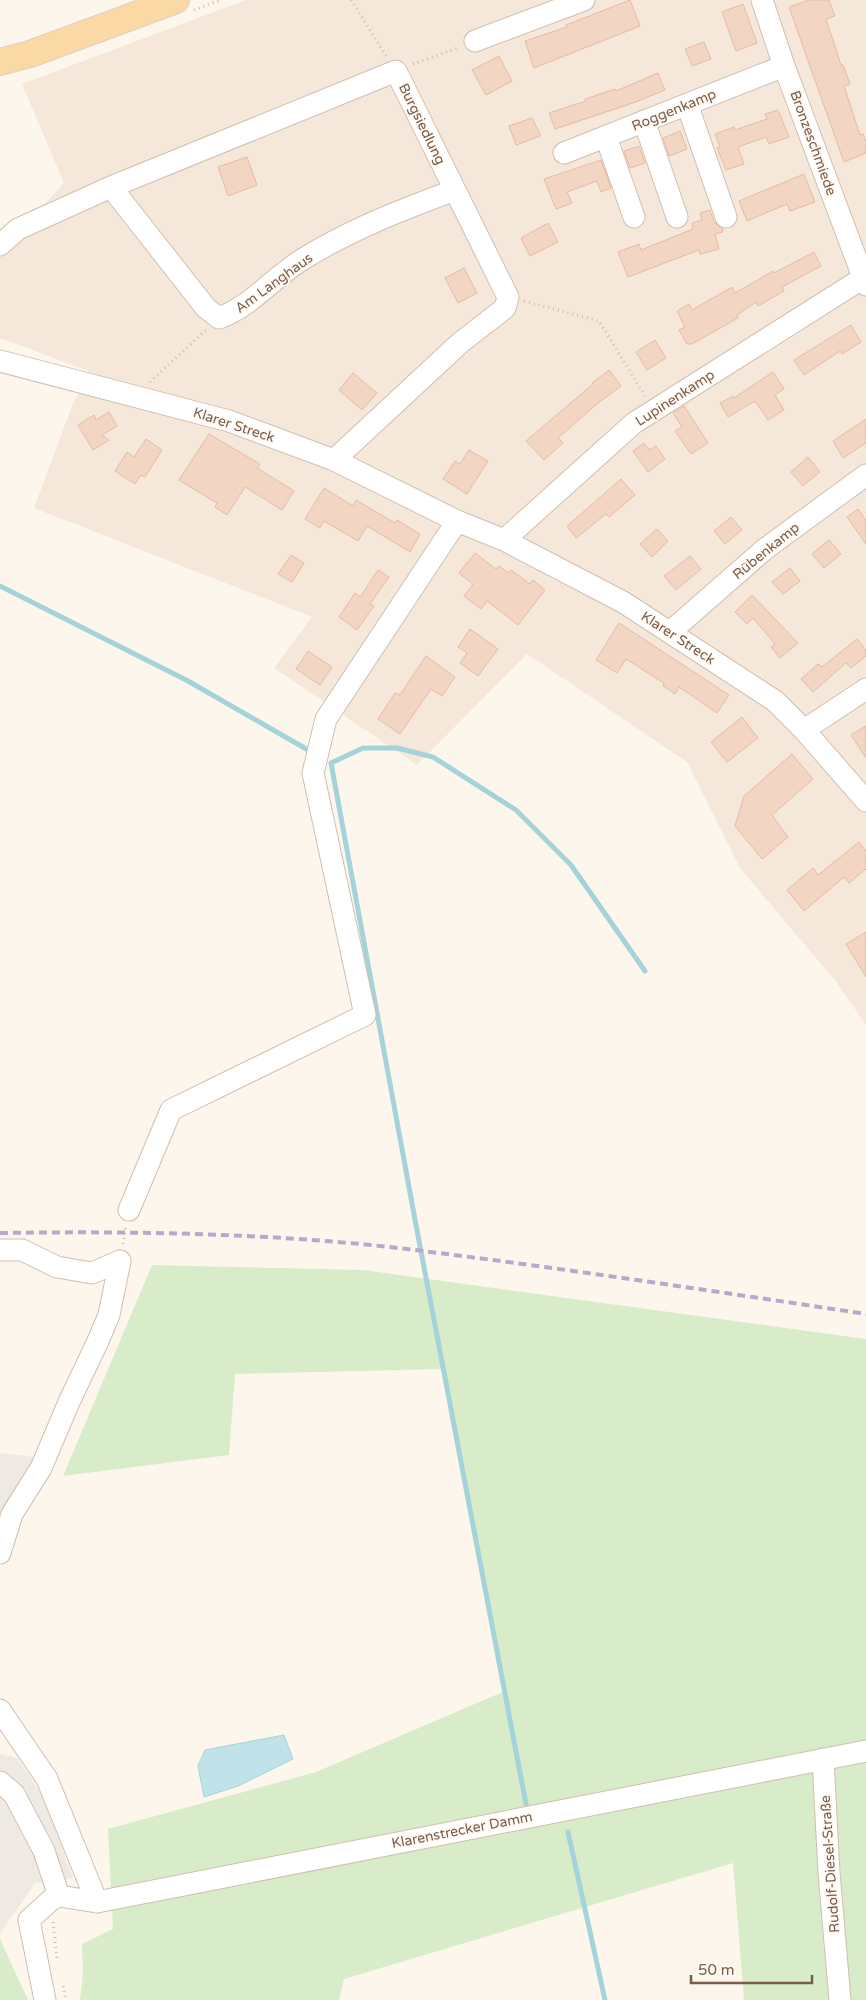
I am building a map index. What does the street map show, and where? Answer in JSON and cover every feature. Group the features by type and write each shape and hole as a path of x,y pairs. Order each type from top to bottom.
{"main road":[{"path":"0,62 30,54 176,0"}],"street":[{"path":"475,41 584,0"},
{"name":"Bronzeschmiede","path":"762,0 784,66 864,282"},
{"name":"Roggenkamp","path":"564,153 784,66"},
{"name":"Burgsiedlung","path":"0,245 18,229 111,187 396,70 508,297"},
{"path":"687,104 726,217"},
{"path":"644,121 677,217"},
{"path":"606,136 634,217"},
{"name":"Am Langhaus","path":"111,187 206,308 219,318 233,313 298,262 351,231 455,190"},
{"name":"Lupinenkamp","path":"504,540 634,423 864,282"},
{"path":"334,460 460,343 506,308 508,297"},
{"name":"Klarer Streck","path":"0,361 228,421 334,460 457,521 504,540 623,602 775,701 804,730 866,802"},
{"name":"Rübenkamp","path":"670,632 765,549 866,475"},
{"path":"129,1210 171,1110 365,1015 313,774 326,719 457,521"},
{"path":"804,730 866,689"},
{"path":"0,1250 22,1250 58,1267 92,1273 120,1261"},
{"path":"0,1553 12,1514 41,1468 109,1315 120,1261"},
{"path":"0,1710 48,1778 97,1902"},
{"name":"Klarenstrecker Damm","path":"55,1898 97,1902 866,1751"},
{"name":"Rudolf-Diesel-Straße","path":"823,1759 829,1873 840,2000"},
{"path":"0,1782 14,1794 44,1851 55,1898 29,1920 45,2000"}],"path":[{"path":"351,0 396,70 475,41"},
{"path":"508,297 600,321 654,410"},
{"path":"135,396 219,318"},
{"path":"120,1261 129,1210"},
{"path":"55,1898 57,1960"},
{"path":"62,1985 66,2000"}],"shaded area":[{"path":"246,0 866,0 866,1025 837,983 740,868 687,762 527,654 417,765 274,668 312,617 34,508 72,406 89,371 0,338 0,252 64,183 22,84"},
{"path":"0,1453 36,1457 0,1514"},
{"path":"0,1754 17,1758 43,1796 73,1878 35,1883 0,1934"}],"green space":[{"path":"152,1265 363,1270 866,1339 866,2000 744,2000 733,1863 344,1979 339,2000 80,2000 83,1975 82,1944 113,1929 108,1829 316,1772 505,1691 443,1369 235,1374 229,1455 63,1476"},
{"path":"0,1939 28,2000 0,2000"}],"water":[{"path":"284,1735 293,1759 238,1786 204,1797 198,1766 205,1750"}],"building":[{"path":"630,0 640,26 534,68 525,41 567,27 566,25"},
{"path":"809,0 829,0 835,16 826,19 841,65 843,65 850,84 844,86 860,135 863,134 866,142 866,153 844,162 789,7"},
{"path":"743,4 757,43 736,51 722,12"},
{"path":"704,42 711,59 692,66 685,49"},
{"path":"499,56 512,81 486,95 472,70"},
{"path":"658,73 665,90 636,102 555,129 549,113 615,89 616,91"},
{"path":"778,110 789,137 769,144 766,137 738,147 744,164 726,170 717,148 720,147 715,134 734,127 735,130 767,119 765,114"},
{"path":"532,118 540,136 516,145 509,126"},
{"path":"680,131 687,149 669,156 663,138"},
{"path":"639,146 645,163 630,168 624,151"},
{"path":"247,157 257,185 228,196 218,167"},
{"path":"601,160 611,188 601,192 597,181 567,192 572,203 556,209 544,179"},
{"path":"804,174 815,202 790,211 787,204 747,221 739,201"},
{"path":"710,210 714,222 722,228 723,232 715,234 719,249 700,254 699,250 628,277 618,252 639,244 641,250 693,229 692,223 702,220 700,213"},
{"path":"548,223 558,242 530,256 521,238"},
{"path":"814,252 821,266 782,287 784,291 758,306 756,302 737,315 738,318 692,344 687,344 679,330 685,327 677,311 689,304 692,310 732,287 735,293 773,271 774,273"},
{"path":"464,268 477,293 458,303 445,278"},
{"path":"851,325 861,342 842,354 840,351 804,375 794,360"},
{"path":"655,340 666,358 647,370 636,352"},
{"path":"609,370 621,386 598,403 558,438 563,443 544,460 526,441"},
{"path":"773,372 784,389 775,395 784,410 768,420 755,401 728,417 720,403 733,396 734,398"},
{"path":"353,373 377,393 362,410 339,390"},
{"path":"684,406 708,443 691,454 675,431 682,427 673,413"},
{"path":"109,412 117,426 102,435 109,440 93,450 78,425 94,415 96,420"},
{"path":"866,419 866,443 843,458 833,441"},
{"path":"209,434 260,464 257,468 294,491 282,510 245,487 227,515 215,507 217,503 179,480"},
{"path":"146,439 162,450 145,477 141,475 135,484 115,471 127,452 134,457"},
{"path":"644,443 649,450 656,446 665,459 648,472 633,451"},
{"path":"469,450 488,461 467,494 443,479 455,461 460,464"},
{"path":"808,457 820,472 803,486 791,472"},
{"path":"621,479 635,495 609,517 606,514 576,538 567,526"},
{"path":"324,488 353,506 356,500 395,523 397,520 420,534 410,552 367,526 358,541 324,521 320,528 305,519"},
{"path":"858,509 866,520 866,544 847,517"},
{"path":"731,517 742,530 725,544 714,531"},
{"path":"657,529 668,541 652,557 640,544"},
{"path":"829,540 841,554 824,568 812,554"},
{"path":"475,553 496,569 499,566 509,573 511,570 530,584 533,580 545,590 518,625 487,601 481,609 464,596 473,584 459,573"},
{"path":"291,555 304,563 292,582 278,574"},
{"path":"690,556 701,569 676,590 664,576"},
{"path":"790,568 800,581 783,594 772,582"},
{"path":"378,570 389,577 370,604 374,606 357,630 339,617 355,593 360,597"},
{"path":"752,595 798,643 780,658 771,647 775,644 753,618 747,624 735,612"},
{"path":"619,623 729,695 717,713 679,687 675,694 663,686 664,683 626,659 617,673 596,660"},
{"path":"470,629 498,649 478,676 460,663 467,653 458,647"},
{"path":"857,639 866,650 866,656 851,668 846,663 813,692 801,679 818,664 822,667"},
{"path":"308,651 332,667 320,685 296,669"},
{"path":"426,656 455,677 442,696 431,689 400,734 378,719 395,693 400,695"},
{"path":"742,717 758,738 727,762 711,742"},
{"path":"866,726 866,758 851,735"},
{"path":"792,754 813,779 772,815 788,837 762,859 735,826 744,796"},
{"path":"859,842 866,851 866,869 849,883 844,877 804,911 787,890 813,868 818,875"},
{"path":"866,932 866,977 846,944"}],"waterway":[{"path":"0,586 188,681 308,750"},
{"path":"526,1804 416,1225 331,763 363,748 397,748 433,757 516,810 571,865 645,971"},
{"path":"568,1832 605,2000"}],"railway":[{"path":"0,1233 204,1234 305,1239 407,1249 866,1314"}]}
